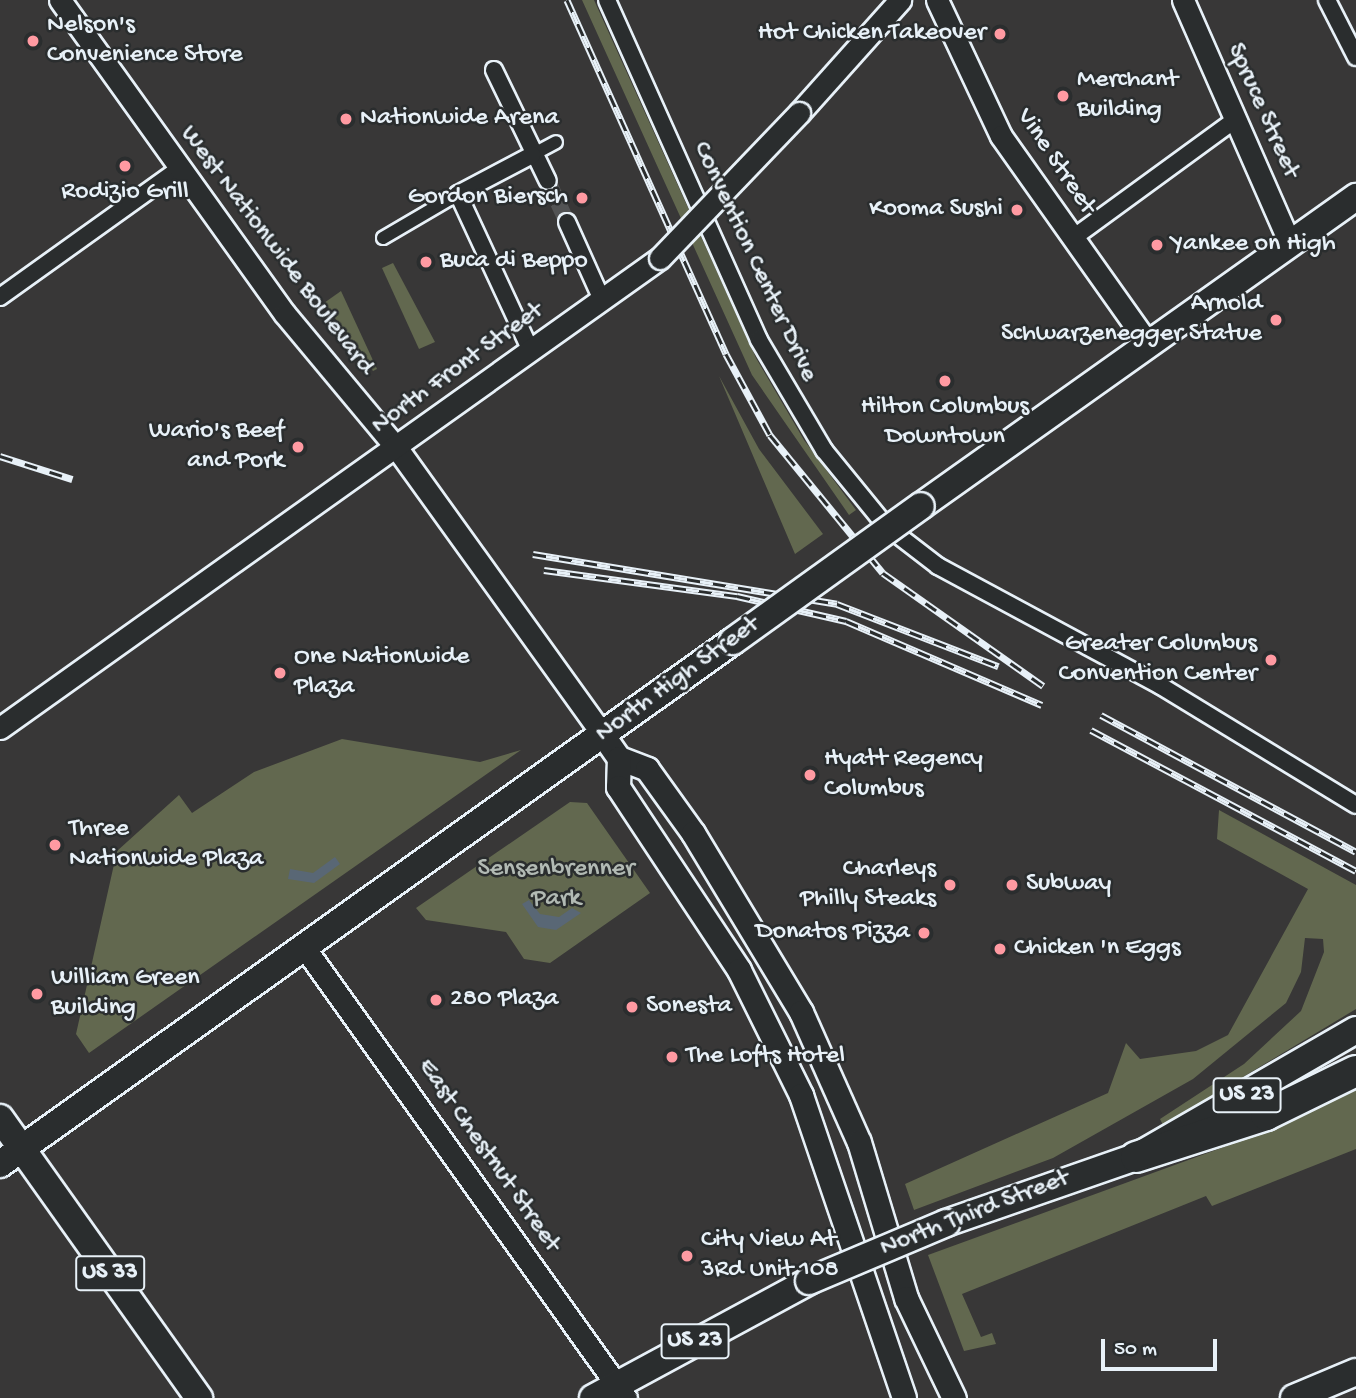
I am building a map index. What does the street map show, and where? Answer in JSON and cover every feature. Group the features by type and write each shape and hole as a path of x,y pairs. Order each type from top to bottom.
{"highway":[{"path":"1136,1157 1266,1115 1356,1071"}],"main road":[{"name":"North High Street","path":"11,1156 1356,197"},
{"path":"602,734 619,758 647,769 693,833 801,1012 859,1142 924,1340 954,1398"},
{"path":"619,758 618,787 739,970 801,1095 904,1398"},
{"name":"North Third Street","path":"593,1398 621,1391 773,1297 946,1223 1136,1157 1356,1030"},
{"name":"US 33","path":"0,1118 11,1156 199,1398"},
{"path":"881,1331 904,1327 924,1340"},
{"path":"1294,1398 1356,1372"}],"street":[{"name":"West Nationwide Boulevard","path":"60,0 179,169 308,344 396,447 602,734"},
{"name":"Convention Center Drive","path":"607,0 759,341 824,450 886,526 938,566 1161,686 1356,805"},
{"name":"North Front Street","path":"0,728 660,258 900,0"},
{"name":"Vine Street","path":"937,0 1001,136 1148,344"},
{"name":"Spruce Street","path":"1183,0 1290,244"},
{"path":"1327,0 1356,57"},
{"path":"494,70 532,155 548,181"},
{"path":"1073,238 1236,120"},
{"path":"383,238 556,142"},
{"path":"0,297 179,169"},
{"path":"458,194 531,351"},
{"path":"567,222 602,300"},
{"name":"East Chestnut Street","path":"304,947 621,1391"}],"green space":[{"path":"582,0 594,0 756,358 804,440 856,510 849,515 752,375"},
{"path":"393,263 435,342 419,349 382,268"},
{"path":"341,291 377,369 373,371 324,303"},
{"path":"719,376 759,449 823,534 795,554"},
{"path":"342,739 480,762 521,750 89,1053 76,1034 117,851 179,795 192,813 254,772"},
{"name":"Sensenbrenner Park","path":"570,802 587,803 650,893 550,963 524,959 506,932 426,920 416,908"},
{"path":"1219,810 1356,885 1356,1009 1163,1125 1160,1119 1244,1064 1301,1011 1324,952 1323,939 1305,938 1301,972 1286,1003 1193,1079 1053,1158 914,1210 905,1184 1108,1093 1126,1043 1140,1059 1196,1051 1228,1035 1308,889 1217,839"},
{"path":"1356,1085 1356,1149 1212,1206 1206,1196 962,1294 981,1337 992,1333 996,1344 964,1351 928,1255 1254,1136"}],"water":[{"path":"335,857 340,864 314,883 288,879 290,869 313,873"},
{"path":"529,900 540,914 559,917 572,908 581,913 556,930 538,927 522,904"}],"tunnel":[{"path":"548,181 567,222"}],"railway":[{"path":"567,0 726,354 770,435 883,573 1043,686"},
{"path":"0,456 72,479"},
{"path":"533,554 837,604 998,666"},
{"path":"544,570 737,596 846,621 1042,705"},
{"path":"1101,715 1356,852"},
{"path":"1091,730 1356,871"}],"place":[{"name":"Hot Chicken Takeover","path":"1000,34"},
{"name":"Nelson's Convenience Store","path":"33,41"},
{"name":"Merchant Building","path":"1063,96"},
{"name":"Nationwide Arena","path":"346,119"},
{"name":"Rodizio Grill","path":"125,166"},
{"name":"Gordon Biersch","path":"582,198"},
{"name":"Kooma Sushi","path":"1017,210"},
{"name":"Yankee on High","path":"1157,245"},
{"name":"Buca di Beppo","path":"426,262"},
{"name":"Arnold Schwarzenegger Statue","path":"1276,320"},
{"name":"Hilton Columbus Downtown","path":"945,381"},
{"name":"Wario's Beef and Pork","path":"298,447"},
{"name":"Greater Columbus Convention Center","path":"1271,660"},
{"name":"One Nationwide Plaza","path":"280,673"},
{"name":"Hyatt Regency Columbus","path":"810,775"},
{"name":"Three Nationwide Plaza","path":"55,845"},
{"name":"Charleys Philly Steaks","path":"950,885"},
{"name":"Subway","path":"1012,885"},
{"name":"Donatos Pizza","path":"924,933"},
{"name":"Chicken 'n Eggs","path":"1000,949"},
{"name":"William Green Building","path":"37,994"},
{"name":"280 Plaza","path":"436,1000"},
{"name":"Sonesta","path":"632,1007"},
{"name":"The Lofts Hotel","path":"672,1057"},
{"name":"City View At 3Rd Unit 108","path":"687,1256"}]}
